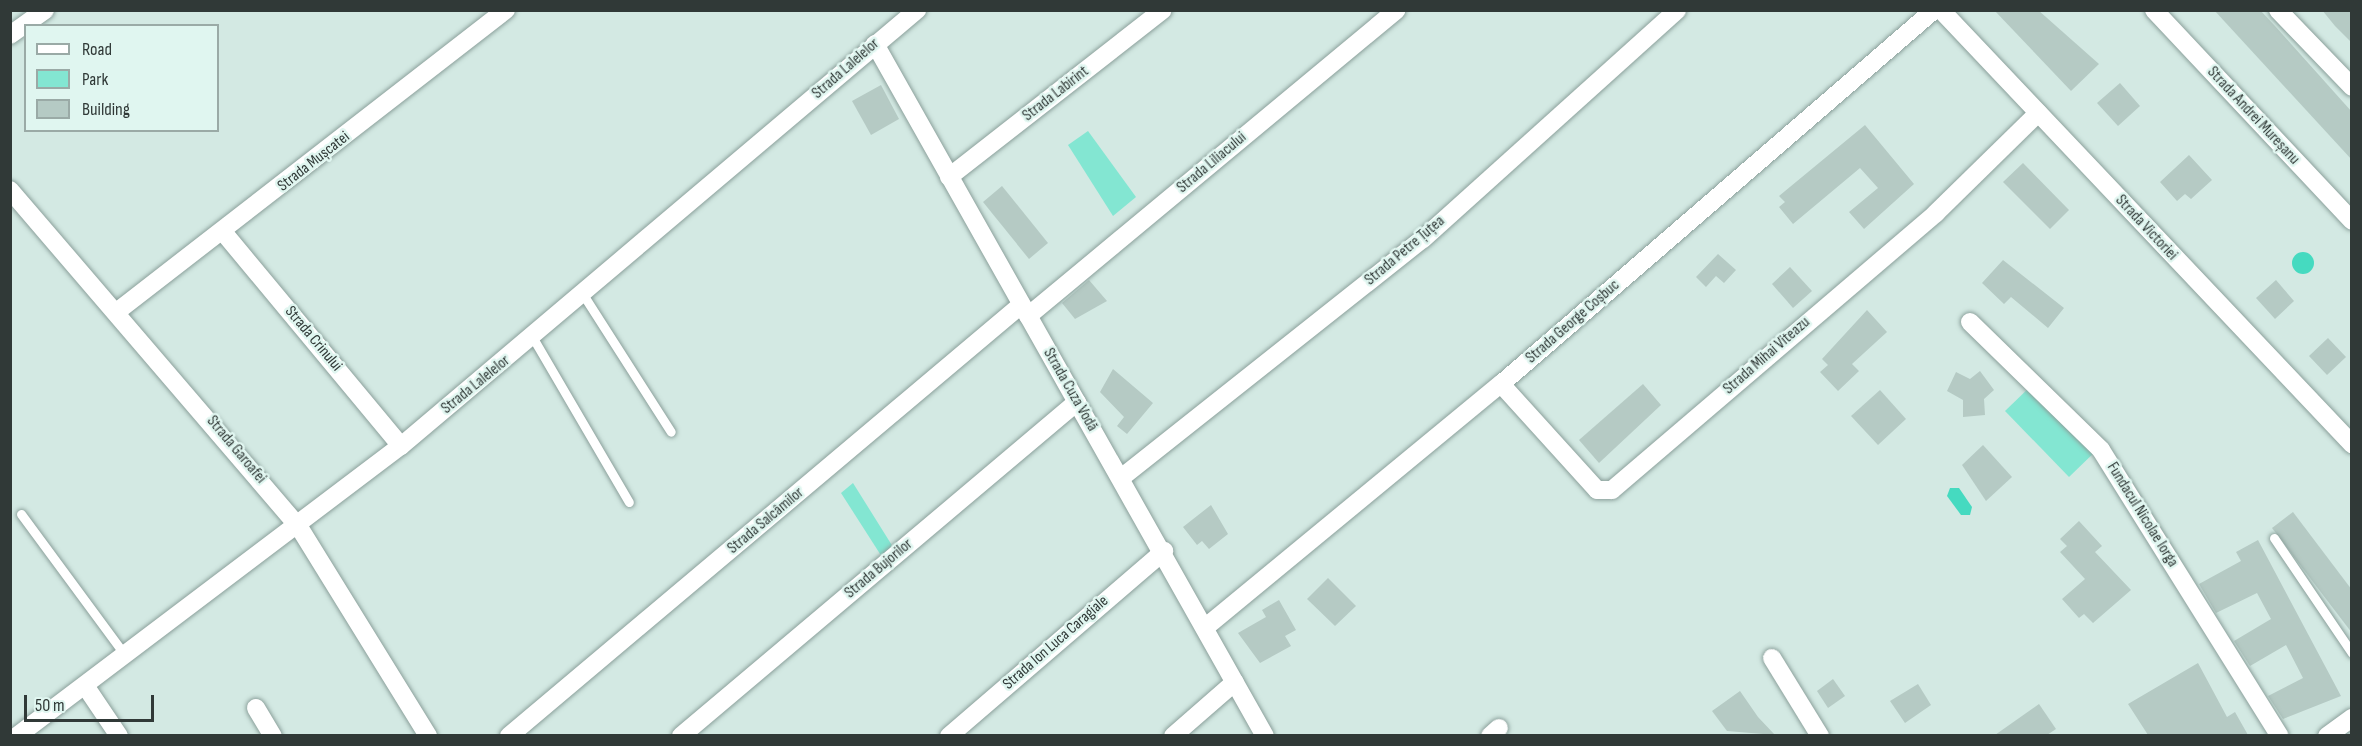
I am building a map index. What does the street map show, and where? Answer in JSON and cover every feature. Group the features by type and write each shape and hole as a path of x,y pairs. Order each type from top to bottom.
{"street":[{"path":"25,24 45,10"},
{"name":"Strada Mușcatei","path":"119,310 224,233 506,10"},
{"name":"Strada Lalelelor","path":"17,735 127,657 299,527 401,446 584,296 874,44 917,10"},
{"name":"Strada Labirint","path":"949,177 1163,10"},
{"name":"Strada Liliacului","path":"1025,311 1397,10"},
{"name":"Strada Petre Țuțea","path":"1121,478 1423,239 1677,10"},
{"name":"Strada George Coșbuc","path":"1207,626 1501,384 1934,10"},
{"name":"Strada Victoriei","path":"1941,10 2352,444"},
{"name":"Strada Andrei Mureșanu","path":"2154,10 2352,221"},
{"path":"2278,10 2352,87"},
{"path":"10,35 24,25"},
{"name":"Strada Cuza Vodă","path":"874,44 1207,626 1265,735"},
{"name":"Strada Mihai Viteazu","path":"1501,384 1597,490 1612,490 1936,213 2038,113"},
{"name":"Strada Garoafei","path":"10,190 119,310 299,527 428,735"},
{"name":"Strada Crinului","path":"224,233 401,446"},
{"name":"Strada Salcâmilor","path":"509,735 1025,311"},
{"name":"Fundacul Nicolae Iorga","path":"1970,322 2101,450 2280,735"},
{"name":"Strada Bujorilor","path":"681,735 1077,402"},
{"name":"Strada Ion Luca Caragiale","path":"949,735 1164,551"},
{"path":"1772,658 1820,735"},
{"path":"1173,735 1235,682"},
{"path":"86,687 119,735"},
{"path":"256,708 273,735"},
{"path":"2327,735 2352,718"}],"lane":[{"path":"584,296 671,432"},
{"path":"533,338 629,502"},
{"path":"21,514 127,657"},
{"path":"2274,538 2352,653"}],"green space":[{"path":"1088,131 1136,197 1113,216 1068,145"},
{"path":"2036,381 2100,447 2069,477 2005,411"},
{"path":"853,483 893,547 882,557 841,493"}],"shaded area":[{"path":"2299,252 2307,252 2314,259 2314,267 2307,274 2299,274 2292,267 2292,259"},
{"path":"1950,488 1959,488 1972,507 1970,515 1961,515 1947,496"}],"building":[{"path":"1994,10 2038,10 2099,64 2071,91"},
{"path":"2214,10 2260,10 2275,26 2352,112 2352,160"},
{"path":"2322,10 2352,10 2352,43 2335,26"},
{"path":"2120,83 2140,106 2118,126 2097,103"},
{"path":"881,85 899,119 871,135 852,101"},
{"path":"1865,125 1914,184 1864,229 1849,212 1878,188 1860,168 1793,224 1779,207 1785,202 1779,196"},
{"path":"2189,155 2212,180 2191,199 2185,194 2177,201 2160,182"},
{"path":"2023,163 2069,210 2050,229 2003,182"},
{"path":"1002,186 1048,243 1029,259 983,202"},
{"path":"1718,254 1736,270 1724,283 1716,276 1706,287 1696,277"},
{"path":"2003,260 2064,308 2048,328 2011,297 2004,304 1982,283"},
{"path":"1790,267 1812,291 1793,308 1772,284"},
{"path":"1089,280 1107,301 1075,319 1062,303"},
{"path":"2276,280 2294,301 2275,319 2256,298"},
{"path":"1867,310 1887,332 1852,364 1859,371 1838,391 1820,372 1828,365 1822,359"},
{"path":"2328,338 2346,357 2327,375 2309,356"},
{"path":"1113,369 1153,403 1127,434 1117,426 1124,417 1100,392"},
{"path":"1980,371 1994,390 1984,399 1985,415 1963,417 1963,400 1947,391 1956,372 1970,379"},
{"path":"1643,384 1661,405 1599,463 1579,440"},
{"path":"1880,390 1906,419 1878,445 1851,416"},
{"path":"1983,445 2012,477 1986,501 1962,465"},
{"path":"1211,505 1228,534 1209,549 1202,541 1197,545 1183,527"},
{"path":"2293,512 2352,590 2352,633 2272,528"},
{"path":"2079,521 2102,546 2095,552 2131,590 2093,623 2084,614 2079,618 2062,599 2085,579 2060,552 2067,546 2060,539"},
{"path":"2258,540 2341,696 2283,719 2268,696 2303,678 2286,645 2250,666 2234,641 2271,619 2257,593 2216,613 2199,584 2241,561 2236,552"},
{"path":"1328,578 1356,606 1335,626 1307,599"},
{"path":"1279,600 1296,630 1285,636 1291,646 1260,663 1238,633 1266,617 1262,610"},
{"path":"2198,663 2227,717 2235,712 2248,735 2148,735 2128,704"},
{"path":"1833,679 1845,696 1828,708 1817,691"},
{"path":"1918,684 1931,705 1905,723 1890,701"},
{"path":"1740,691 1758,717 1775,735 1727,731 1712,711"},
{"path":"2039,704 2056,729 2047,735 1995,735"}]}
